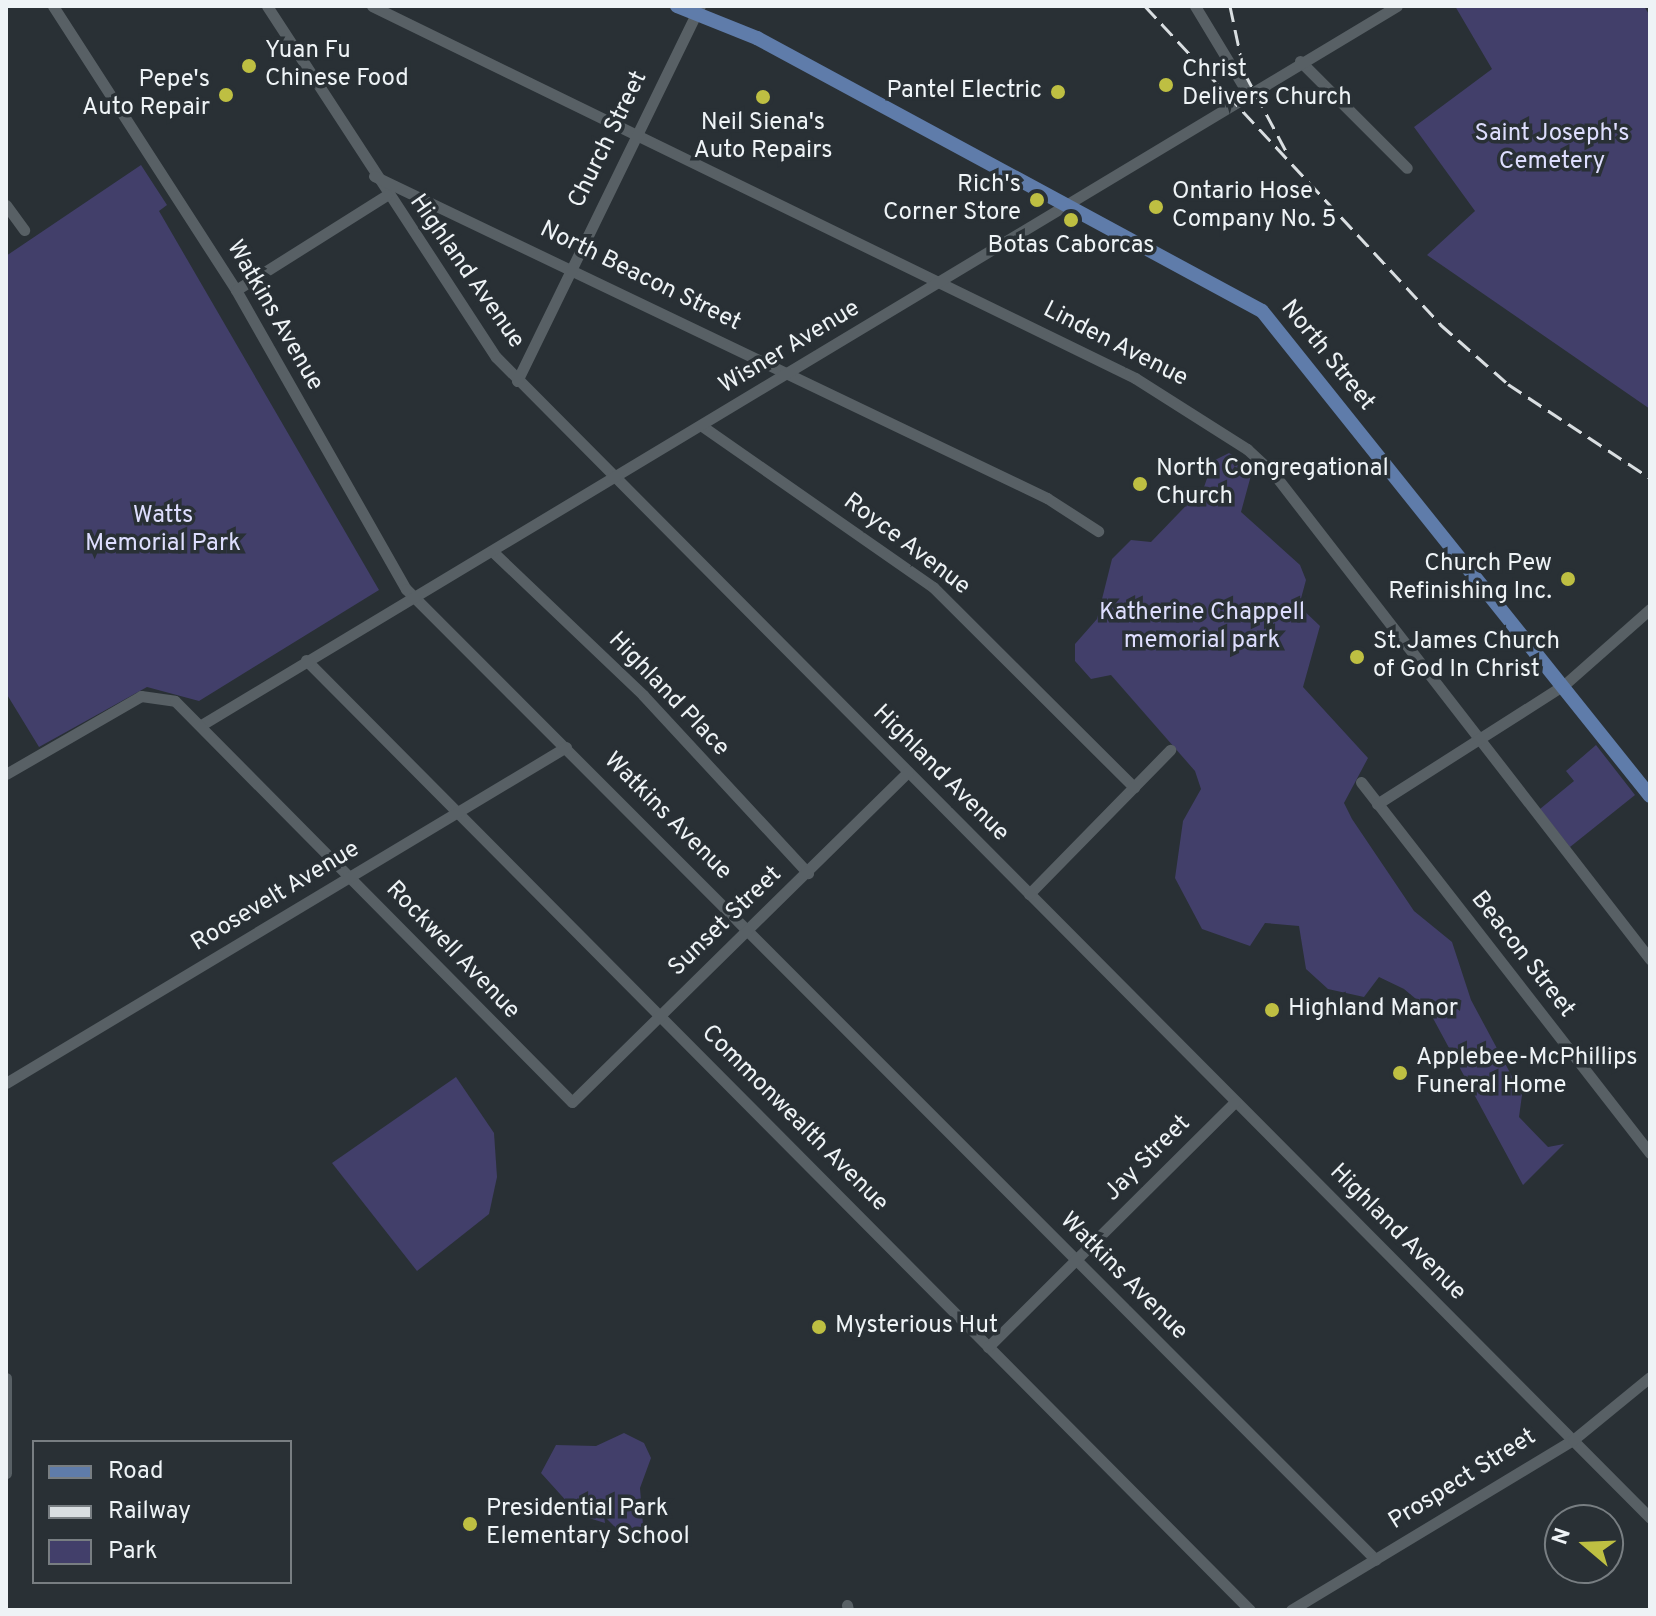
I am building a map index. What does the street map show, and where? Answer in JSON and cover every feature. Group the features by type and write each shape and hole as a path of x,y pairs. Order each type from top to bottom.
{"main road":[{"name":"North Street","path":"677,6 699,9 1242,294 1276,325 1650,796"}],"street":[{"name":"Watkins Avenue","path":"53,6 236,290 416,596 1376,1560"},
{"name":"Highland Avenue","path":"267,6 476,333 517,381 1650,1518"},
{"name":"Linden Avenue","path":"372,6 1135,378 1247,449 1274,474 1475,738 1650,959"},
{"path":"1195,6 1248,94"},
{"name":"Wisner Avenue","path":"203,724 942,283 1300,61 1397,6"},
{"name":"Church Street","path":"517,381 699,9"},
{"path":"1300,61 1407,168"},
{"name":"North Beacon Street","path":"374,176 572,268 1047,498 1098,531"},
{"path":"236,290 387,195"},
{"path":"6,205 24,230"},
{"name":"Royce Avenue","path":"702,426 933,587 1134,787"},
{"name":"Highland Place","path":"492,551 643,695 808,873"},
{"path":"1377,804 1475,738 1564,685 1650,609"},
{"name":"Commonwealth Avenue","path":"306,660 1250,1610"},
{"name":"Rockwell Avenue","path":"6,774 141,696 175,701 203,724 350,879 572,1102"},
{"name":"Roosevelt Avenue","path":"6,1083 566,747"},
{"path":"1029,894 1170,750"},
{"name":"Sunset Street","path":"572,1102 908,772"},
{"name":"Beacon Street","path":"1361,782 1650,1153"},
{"name":"Jay Street","path":"988,1347 1235,1102"},
{"name":"Prospect Street","path":"1291,1610 1573,1440 1650,1377"},
{"path":"6,1378 6,1473"}],"green space":[{"name":"Saint Joseph's Cemetery","path":"1455,6 1644,6 1650,16 1650,409 1427,255 1475,211 1414,127 1492,69"},
{"name":"Watts Memorial Park","path":"141,165 167,205 159,211 379,590 199,701 147,687 39,747 6,693 6,256"},
{"name":"Katherine Chappell memorial park","path":"1229,453 1253,468 1241,512 1300,565 1306,580 1299,606 1320,626 1303,687 1368,758 1344,803 1414,911 1452,942 1471,1000 1522,1095 1519,1117 1548,1147 1564,1144 1523,1185 1428,1009 1404,989 1379,977 1364,997 1328,989 1306,969 1299,926 1265,923 1250,946 1202,929 1175,878 1183,821 1201,789 1195,771 1111,675 1091,679 1075,661 1075,644 1097,619 1112,559 1131,540 1151,542 1204,487 1213,461"},
{"path":"1596,745 1635,795 1570,847 1540,809 1574,781 1566,771"},
{"path":"456,1077 494,1133 497,1177 489,1214 417,1271 332,1163"},
{"path":"624,1433 644,1443 651,1458 640,1488 643,1525 626,1538 604,1516 605,1523 579,1515 541,1473 556,1445 596,1446"}],"railway":[{"path":"1145,6 1440,324 1508,384 1650,478"},
{"path":"1230,6 1244,72 1287,153"}],"place":[{"name":"Yuan Fu Chinese Food","path":"249,66"},
{"name":"Christ Delivers Church","path":"1166,85"},
{"name":"Pantel Electric","path":"1058,92"},
{"name":"Pepe's Auto Repair","path":"226,95"},
{"name":"Neil Siena's Auto Repairs","path":"763,97"},
{"name":"Rich's Corner Store","path":"1037,200"},
{"name":"Ontario Hose Company No. 5","path":"1156,207"},
{"name":"Botas Caborcas","path":"1071,220"},
{"name":"North Congregational Church","path":"1140,484"},
{"name":"Church Pew Refinishing Inc.","path":"1568,579"},
{"name":"St. James Church of God In Christ","path":"1357,657"},
{"name":"Highland Manor","path":"1272,1010"},
{"name":"Applebee-McPhillips Funeral Home","path":"1400,1073"},
{"name":"Mysterious Hut","path":"819,1327"},
{"name":"Presidential Park Elementary School","path":"470,1524"}]}
